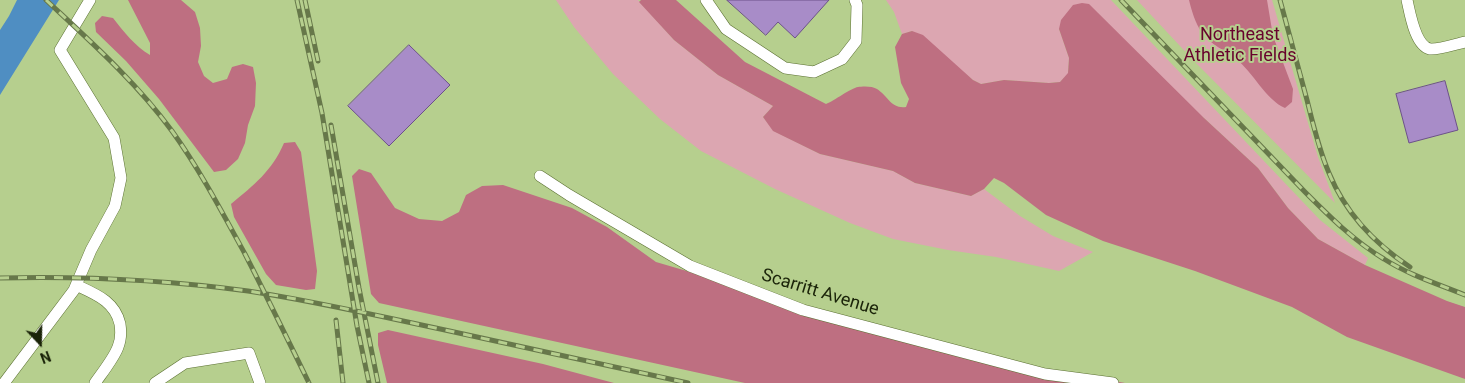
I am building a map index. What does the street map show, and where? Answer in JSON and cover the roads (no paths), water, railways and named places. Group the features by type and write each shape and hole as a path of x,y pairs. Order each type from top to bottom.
{"lane":[{"path":"4,383 74,290 91,250 115,206 121,178 114,138 60,50 90,0"},
{"path":"706,0 726,29 785,68 814,72 842,60 856,41 857,5 855,0"},
{"path":"1407,0 1416,34 1419,42 1424,47 1431,49 1465,42"},
{"name":"Scarritt Avenue","path":"540,176 569,196 690,266 803,310 1045,374 1113,383"},
{"path":"76,285 107,301 117,314 121,330 118,347 95,383"},
{"path":"155,383 185,363 249,353 260,383"}],"water":[{"path":"17,0 59,0 0,95 0,30"}],"railway":[{"path":"46,0 128,79 172,131 210,191 245,254 309,383"},
{"path":"297,0 322,113 357,326 369,383"},
{"path":"305,0 318,61"},
{"path":"1121,0 1305,192 1342,228 1373,252 1403,270 1465,295"},
{"path":"1280,0 1319,146 1336,187 1343,201 1362,226 1385,248 1410,267"},
{"path":"331,125 359,288 378,383"},
{"path":"0,278 124,280 248,291 346,309 688,383"},
{"path":"336,320 343,383"}],"park label":[{"name":"Northeast Athletic Fields","path":"1240,45"}]}
